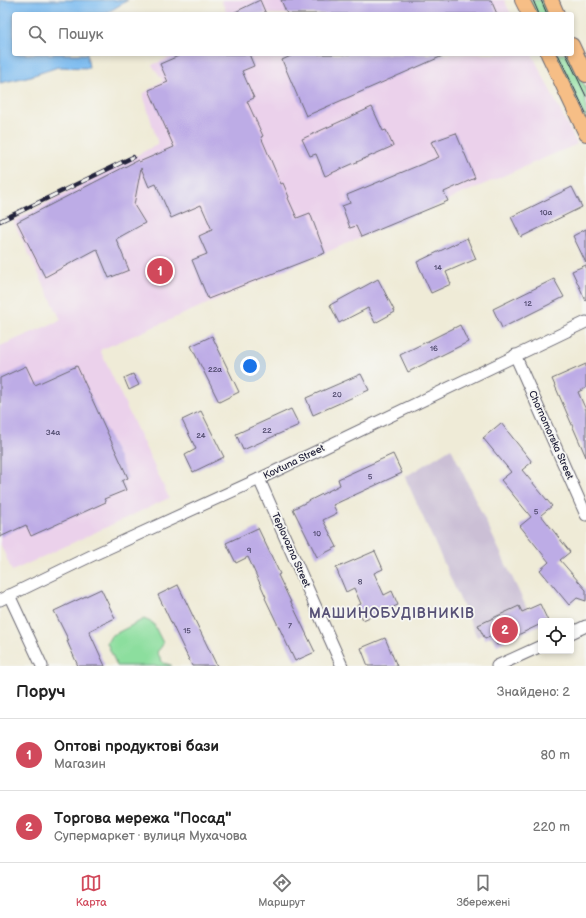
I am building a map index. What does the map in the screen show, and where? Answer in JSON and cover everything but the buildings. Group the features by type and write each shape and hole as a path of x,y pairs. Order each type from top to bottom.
{"main road":[{"path":"522,0 528,12"},
{"path":"550,0 556,12"},
{"path":"574,49 586,75"},
{"path":"549,56 586,134"}],"street":[{"name":"Kovtuna Street","path":"4,598 91,556 259,479 586,322"},
{"name":"Chornomorska Street","path":"516,355 586,515"},
{"name":"Teplovozna Street","path":"259,479 342,666"},
{"path":"4,598 42,666"},
{"path":"574,632 586,626"},
{"path":"497,666 538,647"}],"shaded area":[{"path":"221,0 504,0 510,12 226,12"},
{"path":"172,56 533,56 577,144 100,350 169,498 12,571 0,543 0,346 61,320 13,221 158,144 143,94 163,80 152,65"},
{"path":"451,448 529,613 477,637 405,477"}],"green space":[{"path":"528,0 546,0 550,12 534,12"},
{"path":"555,56 570,56 586,89 586,122"},
{"path":"144,619 153,623 163,643 157,652 163,663 172,666 117,666 107,643 111,636"}],"water":[{"path":"0,0 128,0 108,12 12,12 12,56 87,56 89,68 58,67 31,76 0,83"}],"tram line":[{"path":"533,0 538,12"},
{"path":"541,0 546,12"},
{"path":"559,56 586,113"},
{"path":"567,56 586,96"}],"railway":[{"path":"0,221 133,157"}],"place":[{"name":"Оптові продуктові бази","path":"160,271"},
{"name":"Торгова мережа \"Посад\"","path":"505,630"}],"district":[{"name":"МАШИНОБУДІВНИКІВ","path":"392,613"}]}
